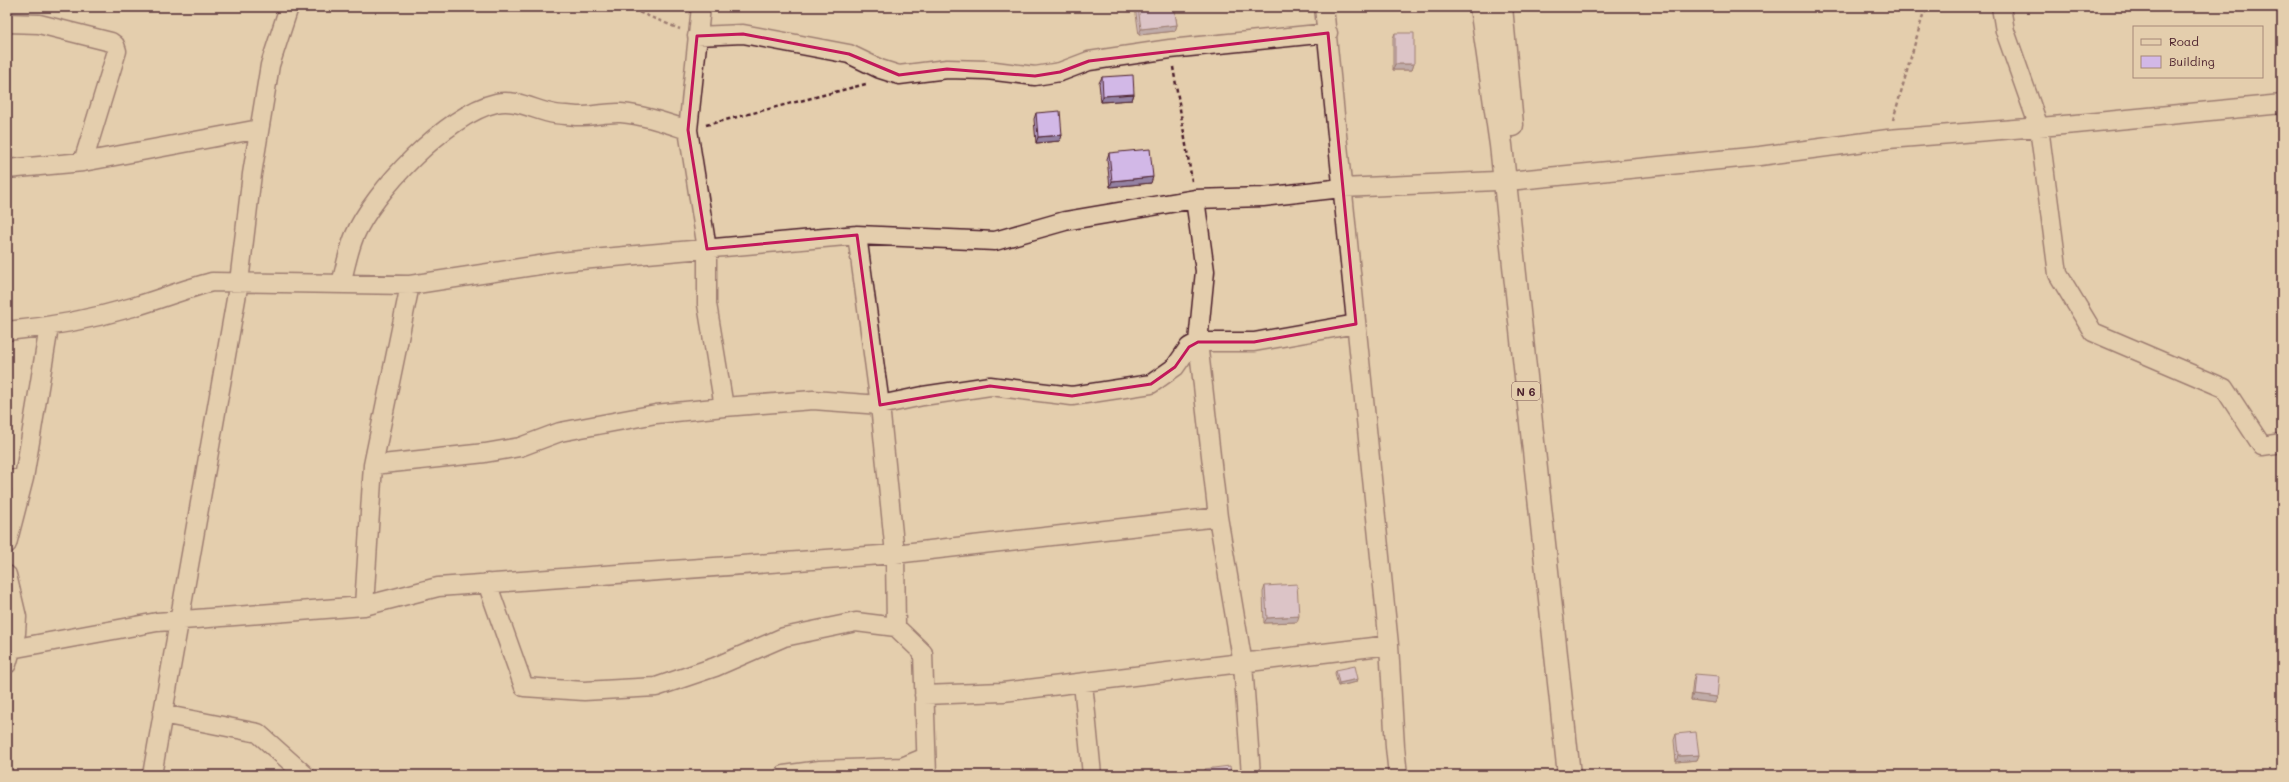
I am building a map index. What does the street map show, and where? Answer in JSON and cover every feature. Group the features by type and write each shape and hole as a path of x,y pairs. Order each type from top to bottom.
{"main road":[{"name":"N 6","path":"1481,7 1501,145 1511,180 1581,775"},
{"name":"N 6","path":"1501,7 1511,180 1569,775"}],"street":[{"path":"152,775 239,282 259,129 270,65 289,7"},
{"path":"701,7 688,130 707,249 707,304 724,407"},
{"path":"1324,7 1328,34 1342,188 1389,645 1394,747 1398,775"},
{"path":"2000,7 2005,31 2039,127 2058,274 2093,332 2224,388 2262,446 2282,443"},
{"path":"7,23 39,24 111,42 115,45 117,51 83,162"},
{"path":"697,36 743,34 849,54 880,69 900,75 947,69 988,70 1035,76 1060,72 1089,61 1170,49 1328,34"},
{"path":"341,284 354,237 378,197 424,147 443,131 477,110 496,102 515,103 554,114 581,116 620,113 641,116 688,130"},
{"path":"7,331 49,327 133,307 212,282 410,285 559,262 857,235 996,241 1065,221 1195,199 1264,197 1342,188 1511,180 1760,156 1888,139 2039,127 2282,104"},
{"path":"7,169 83,162 259,129"},
{"path":"1195,199 1205,271 1198,342 1218,517 1243,664 1251,775"},
{"path":"857,235 880,405 895,554 896,627"},
{"path":"364,606 373,465 410,285"},
{"path":"373,465 485,453 520,447 560,432 656,414 724,407 813,400 880,405 924,396 990,386 1072,396 1152,384 1175,367 1189,347 1198,342 1254,342 1356,324"},
{"path":"8,535 16,479 49,327"},
{"path":"7,575 17,617 16,633 9,656 157,622 364,606 438,587 895,554 1218,517"},
{"path":"487,583 524,687 584,691 656,687 715,667 784,637 856,622 896,627 923,653 927,775"},
{"path":"924,695 1004,692 1389,645"},
{"path":"1083,683 1092,775"},
{"path":"162,714 258,733 305,775"},
{"path":"784,775 820,770 902,767 926,757"}],"path":[{"path":"626,7 697,36"},
{"path":"1888,139 1923,15 1930,7"},
{"path":"1170,49 1195,199"},
{"path":"688,130 869,83"}],"highlighted area":[{"path":"1328,33 1356,324 1254,342 1198,342 1189,347 1175,367 1151,384 1072,396 990,386 880,405 857,235 707,249 688,130 697,36 743,34 849,54 899,75 947,69 1035,76 1060,72 1089,61"}],"building":[{"path":"1138,7 1174,7 1177,25 1141,29"},
{"path":"1395,33 1414,33 1414,64 1395,64"},
{"path":"1133,75 1134,94 1103,96 1102,77"},
{"path":"1060,111 1062,135 1038,137 1036,113"},
{"path":"1150,149 1153,177 1112,181 1109,153"},
{"path":"1297,584 1299,616 1267,618 1265,586"},
{"path":"1355,666 1358,679 1339,683 1336,670"},
{"path":"1695,674 1719,676 1717,697 1693,694"},
{"path":"1696,732 1699,755 1678,756 1676,734"},
{"path":"1230,766 1231,775 1206,775 1205,769"}]}
